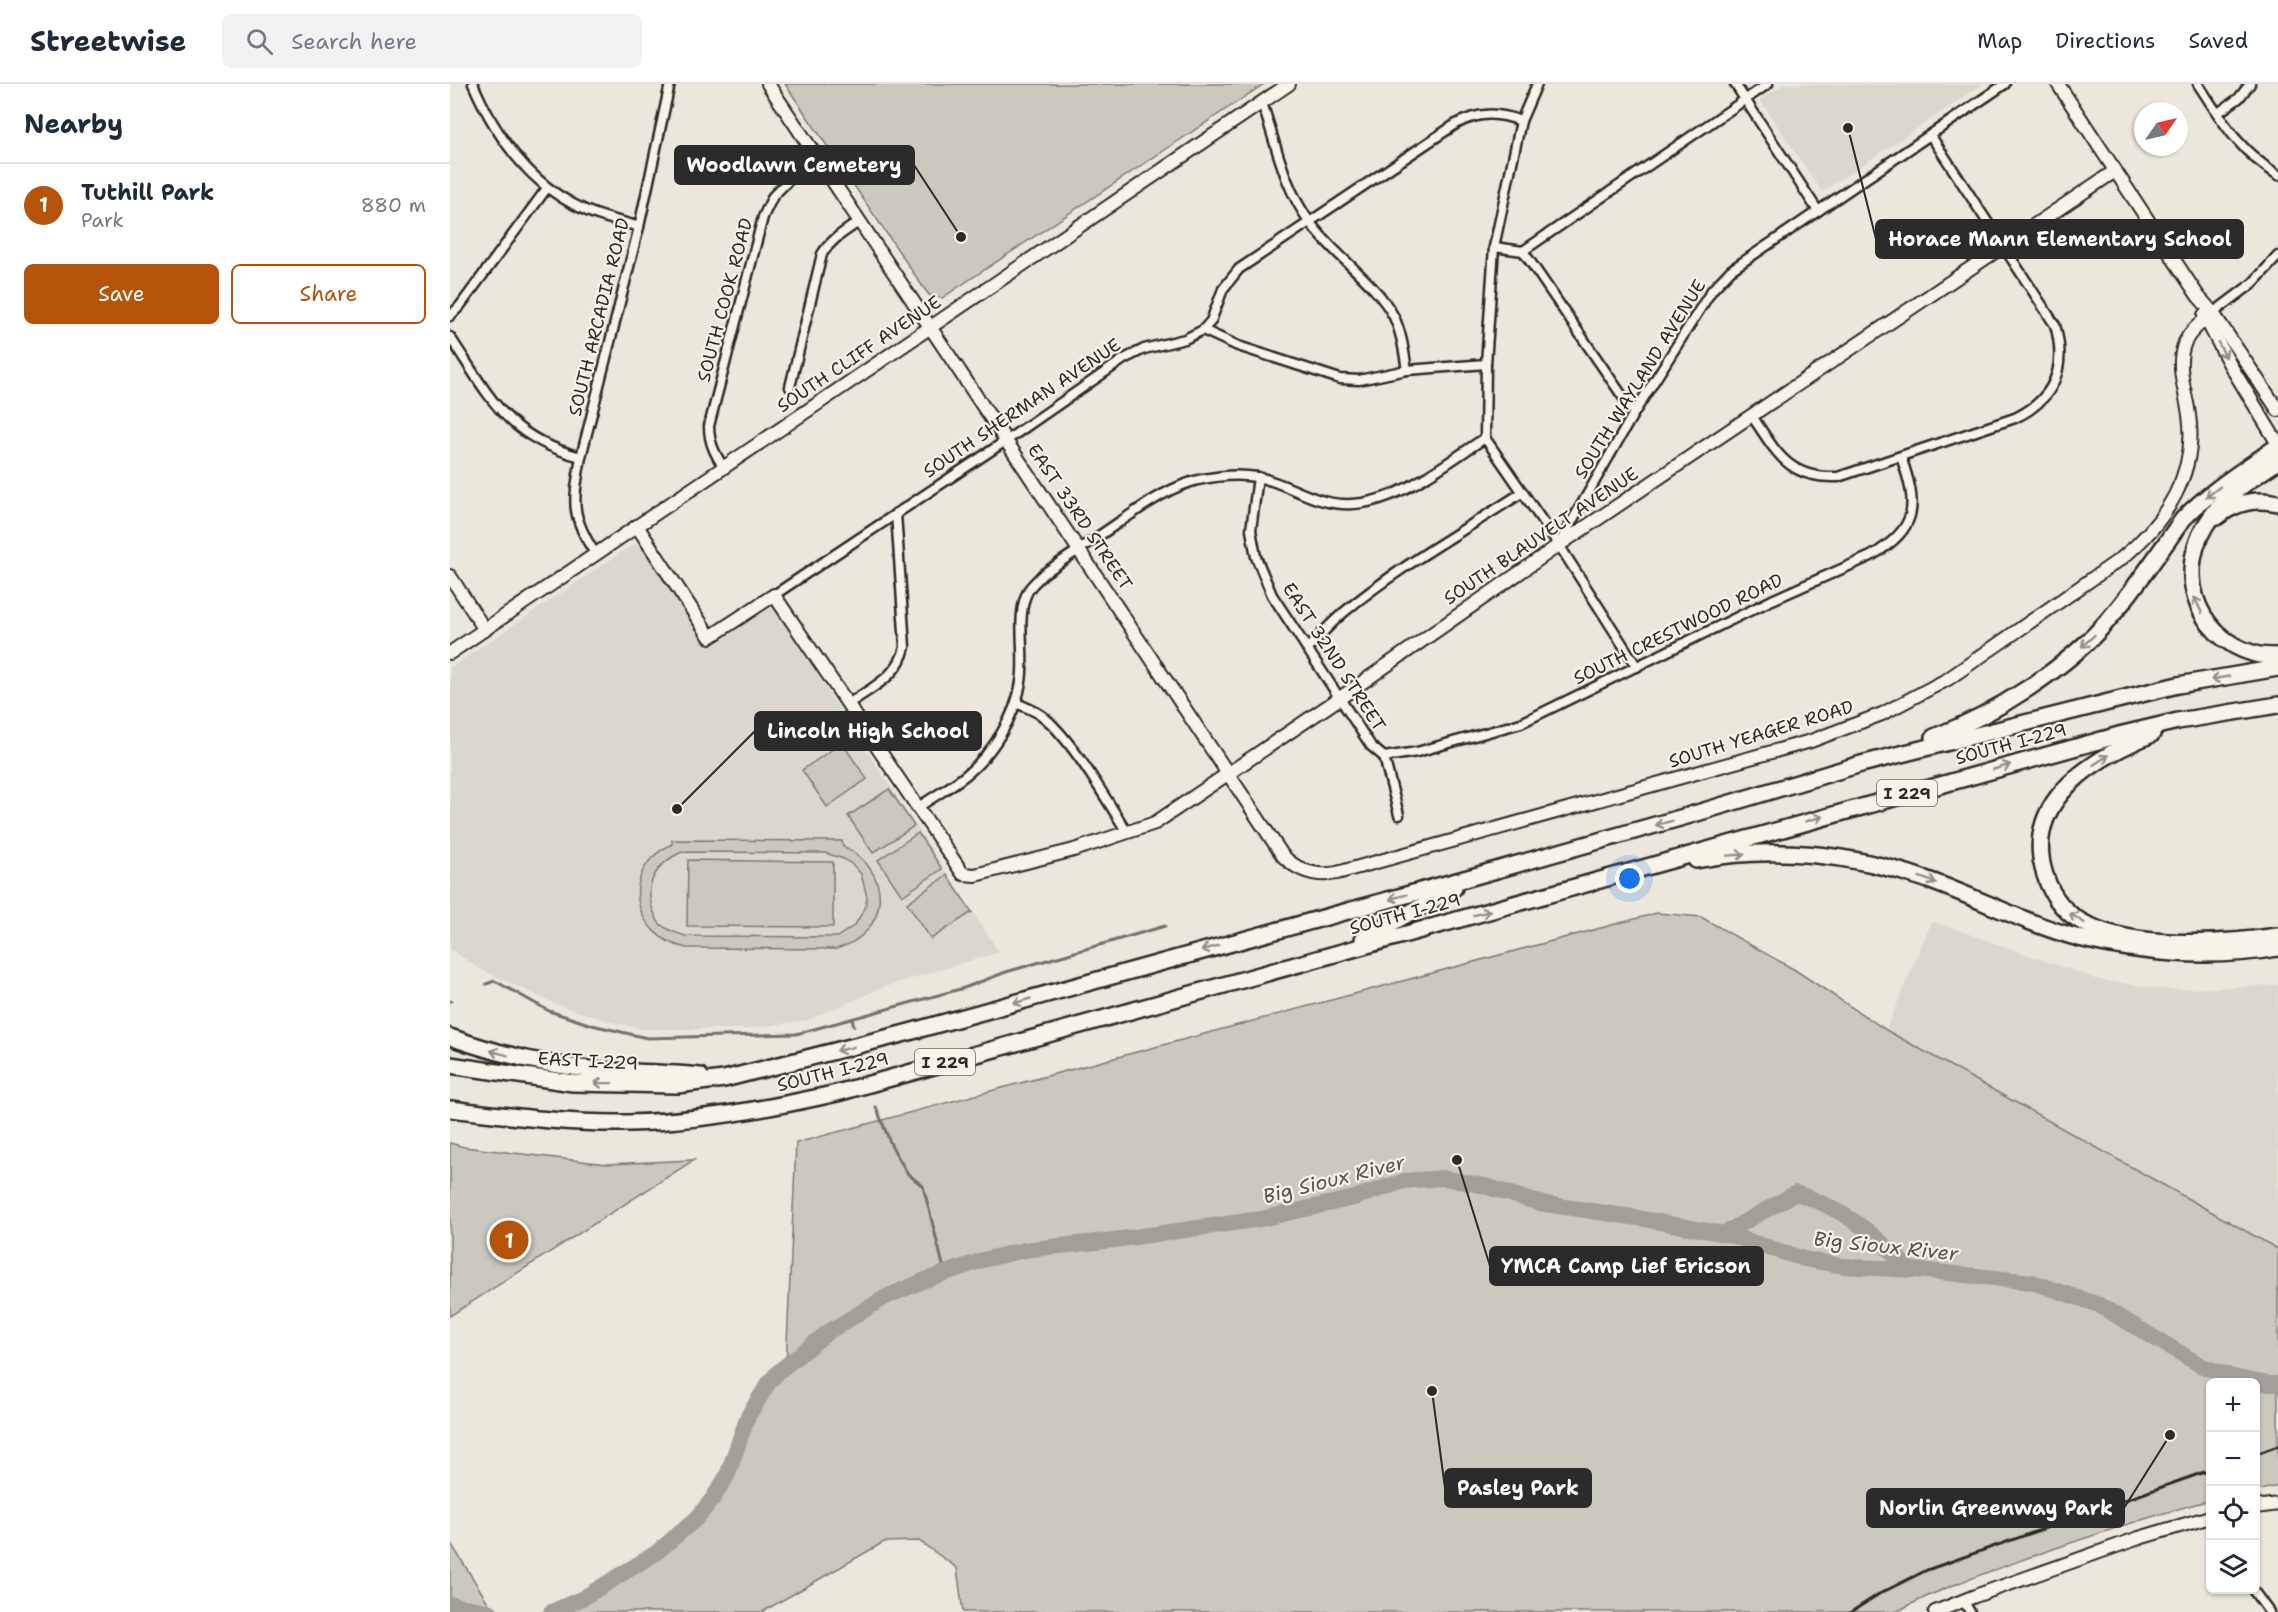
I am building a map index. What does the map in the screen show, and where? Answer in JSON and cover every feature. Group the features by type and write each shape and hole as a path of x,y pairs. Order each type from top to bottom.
{"highway":[{"path":"1861,764 1929,740 1965,724 2014,697 2056,667 2093,636 2109,619 2183,519 2197,504 2278,445"},
{"path":"2278,461 2228,496 2209,518 2200,534 2193,555 2191,582 2197,604 2215,630 2239,647 2256,654 2278,656"},
{"path":"2200,534 2221,514 2241,503 2267,501 2278,503"},
{"name":"SOUTH I-229","path":"724,1079 902,1035 1688,816 1861,764 2168,688 2278,668"},
{"name":"SOUTH I-229","path":"537,1117 586,1122 652,1122 717,1116 786,1105 837,1093 2123,734 2221,713 2278,705"},
{"path":"2221,713 2146,736 2106,756 2080,774 2062,791 2049,810 2040,835 2041,862 2049,886 2062,907 2078,920 2104,931 2145,939 2199,943 2278,936"},
{"path":"1596,881 1711,858 1753,854 1809,855 1866,863 1899,871 2057,931 2127,948 2211,954 2278,948"},
{"path":"1345,950 1475,876"},
{"path":"450,1037 494,1052 534,1061 597,1070 679,1074 724,1079"},
{"name":"EAST I-229","path":"450,1065 573,1083 677,1085 724,1079"},
{"name":"I 229","path":"450,1102 537,1117"},
{"path":"450,1108 537,1117"}],"street":[{"path":"473,84 488,116 506,145 547,188 585,210 639,227"},
{"name":"SOUTH ARCADIA ROAD","path":"596,555 579,527 574,508 574,494 581,457 639,227 670,84"},
{"name":"EAST 33RD STREET","path":"768,84 1283,856 1293,865 1308,873"},
{"name":"SOUTH CLIFF AVENUE","path":"450,653 1289,84"},
{"path":"1537,84 1521,121 1494,248 1486,364 1485,438 1637,667"},
{"path":"1735,84 1818,210"},
{"path":"1494,248 1523,251 1768,84"},
{"name":"SOUTH WAYLAND AVENUE","path":"1558,545 1634,413 1712,290 1731,270 2006,84"},
{"path":"2058,84 2210,316 2278,410"},
{"path":"2198,84 2239,144 2253,159 2278,175"},
{"path":"2218,113 2239,98 2250,84"},
{"path":"1262,102 1294,197 1310,223 1394,316 1402,338 1407,370"},
{"path":"1486,364 1407,370 1359,380 1340,379 1238,346 1203,330 1211,321 1223,289 1239,269 1467,118 1492,113 1521,121"},
{"path":"1752,416 1774,450 1787,463 1805,474 1819,478 1838,477 2015,418 2035,407 2051,389 2057,373 2060,353 2055,325 1931,135"},
{"name":"SOUTH COOK ROAD","path":"724,468 713,450 709,438 709,426 763,217 772,196 789,180 819,160"},
{"name":"SOUTH BLAUVELT AVENUE","path":"917,808 963,874 975,875 1074,850 1155,823 1340,698 1558,545 2115,171"},
{"path":"450,316 460,306 547,188"},
{"path":"790,387 822,254 827,245 836,237 860,221"},
{"path":"1523,251 1634,413"},
{"path":"2210,316 2253,284 2278,256"},
{"path":"2210,316 2278,445"},
{"name":"SOUTH YEAGER ROAD","path":"1308,873 1322,875 1337,873 1811,741 1882,714 1948,679 2122,558 2143,541 2159,522 2173,502 2184,475 2191,446 2190,417 2180,368 2181,353 2193,329 2210,316"},
{"name":"SOUTH SHERMAN AVENUE","path":"637,526 710,637 1007,440 1124,359 1144,349 1185,339 1203,330"},
{"path":"450,336 510,422 542,444 581,457"},
{"path":"774,595 917,808 966,775 984,758 998,738 1016,703 1022,682 1024,655 1022,608 1028,590 1043,574 1165,492 1199,480 1229,476 1258,477 1314,499 1343,504 1363,503 1383,499 1403,490 1485,438"},
{"name":"SOUTH CRESTWOOD ROAD","path":"1384,757 1417,752 1521,723 1772,600 1886,548 1905,529 1913,506 1911,485 1900,457"},
{"name":"EAST 32ND STREET","path":"1258,477 1251,530 1256,557 1272,595 1306,649 1371,746 1384,757 1399,815"},
{"path":"1306,649 1373,590 1523,492"},
{"path":"848,704 890,675 903,657 905,647 896,513"},
{"path":"450,576 485,630"},
{"path":"1016,703 1043,716 1055,728 1070,746 1127,832"},
{"path":"2260,1506 2278,1504"},
{"path":"1935,1612 2139,1538 2206,1521"},
{"path":"2256,1594 2269,1612"},
{"path":"1963,1600 1970,1612"}],"shaded area":[{"path":"785,84 1264,84 942,298 929,295 923,287"},
{"path":"1784,84 1983,84 1822,192 1760,100"},
{"path":"636,544 643,549 708,646 771,605 999,952 884,987 808,1020 747,1029 642,1029 555,1004 480,969 450,949 450,668"},
{"path":"842,743 867,779 827,807 802,770"},
{"path":"889,789 914,826 873,853 848,816"},
{"path":"918,833 942,869 902,896 878,860"},
{"path":"672,840 842,841 843,846 860,857 871,870 878,885 879,901 876,916 867,930 854,941 836,949 687,948 668,941 653,931 643,917 638,901 638,885 644,869 655,855 672,844","holes":["682,852 825,853 844,859 854,866 861,874 867,897 865,908 855,925 837,937 685,936 660,924 652,907 650,889 655,873 666,861"]},
{"path":"688,860 833,862 833,927 687,926"},
{"path":"947,875 972,912 931,939 907,903"},
{"path":"1657,913 1701,917 1795,970 1886,1030 2278,1249 2278,1486 2260,1490 2260,1378 2206,1378 2206,1501 2122,1526 2000,1568 1947,1588 1896,1612 963,1612 957,1568 919,1541 884,1542 762,1612 551,1612 581,1600 642,1562 690,1525 716,1494 726,1477 762,1391 786,1366 796,1143"},
{"path":"1932,921 2099,980 2169,990 2278,985 2278,1249 1886,1030"},
{"path":"450,1143 464,1147 607,1164 694,1160 450,1316"},
{"path":"450,1542 494,1612 450,1612"}],"waterway":[{"path":"486,984 495,981 549,1011 592,1025 647,1038 796,1034 964,988 1006,972 1165,926"},
{"path":"852,1019 854,1026"},
{"path":"876,1107 892,1147 908,1174 923,1186 945,1273"},
{"name":"Big Sioux River","path":"551,1612 583,1598 656,1553 697,1518 727,1476 748,1416 778,1372 828,1332 886,1297 925,1280 983,1260 1024,1250 1261,1219 1354,1198 1404,1181 1444,1178 1485,1186 1539,1203 1730,1235 1804,1259 1843,1266 1928,1271 2032,1282 2099,1305 2202,1366 2233,1377 2278,1384"},
{"path":"1723,1234 1796,1193 1814,1199 1858,1224 1910,1270"},
{"name":"Big Sioux River","path":"450,1604 491,1612"}],"railway":[{"path":"2260,1453 2278,1446"},
{"path":"1851,1612 1879,1594 1927,1570 2206,1471"}],"place":[{"name":"Horace Mann Elementary School","path":"1848,128"},
{"name":"Woodlawn Cemetery","path":"961,237"},
{"name":"Lincoln High School","path":"677,809"},
{"name":"YMCA Camp Lief Ericson","path":"1457,1160"},
{"name":"Tuthill Park","path":"509,1240"},
{"name":"Pasley Park","path":"1432,1391"},
{"name":"Norlin Greenway Park","path":"2170,1435"}]}
